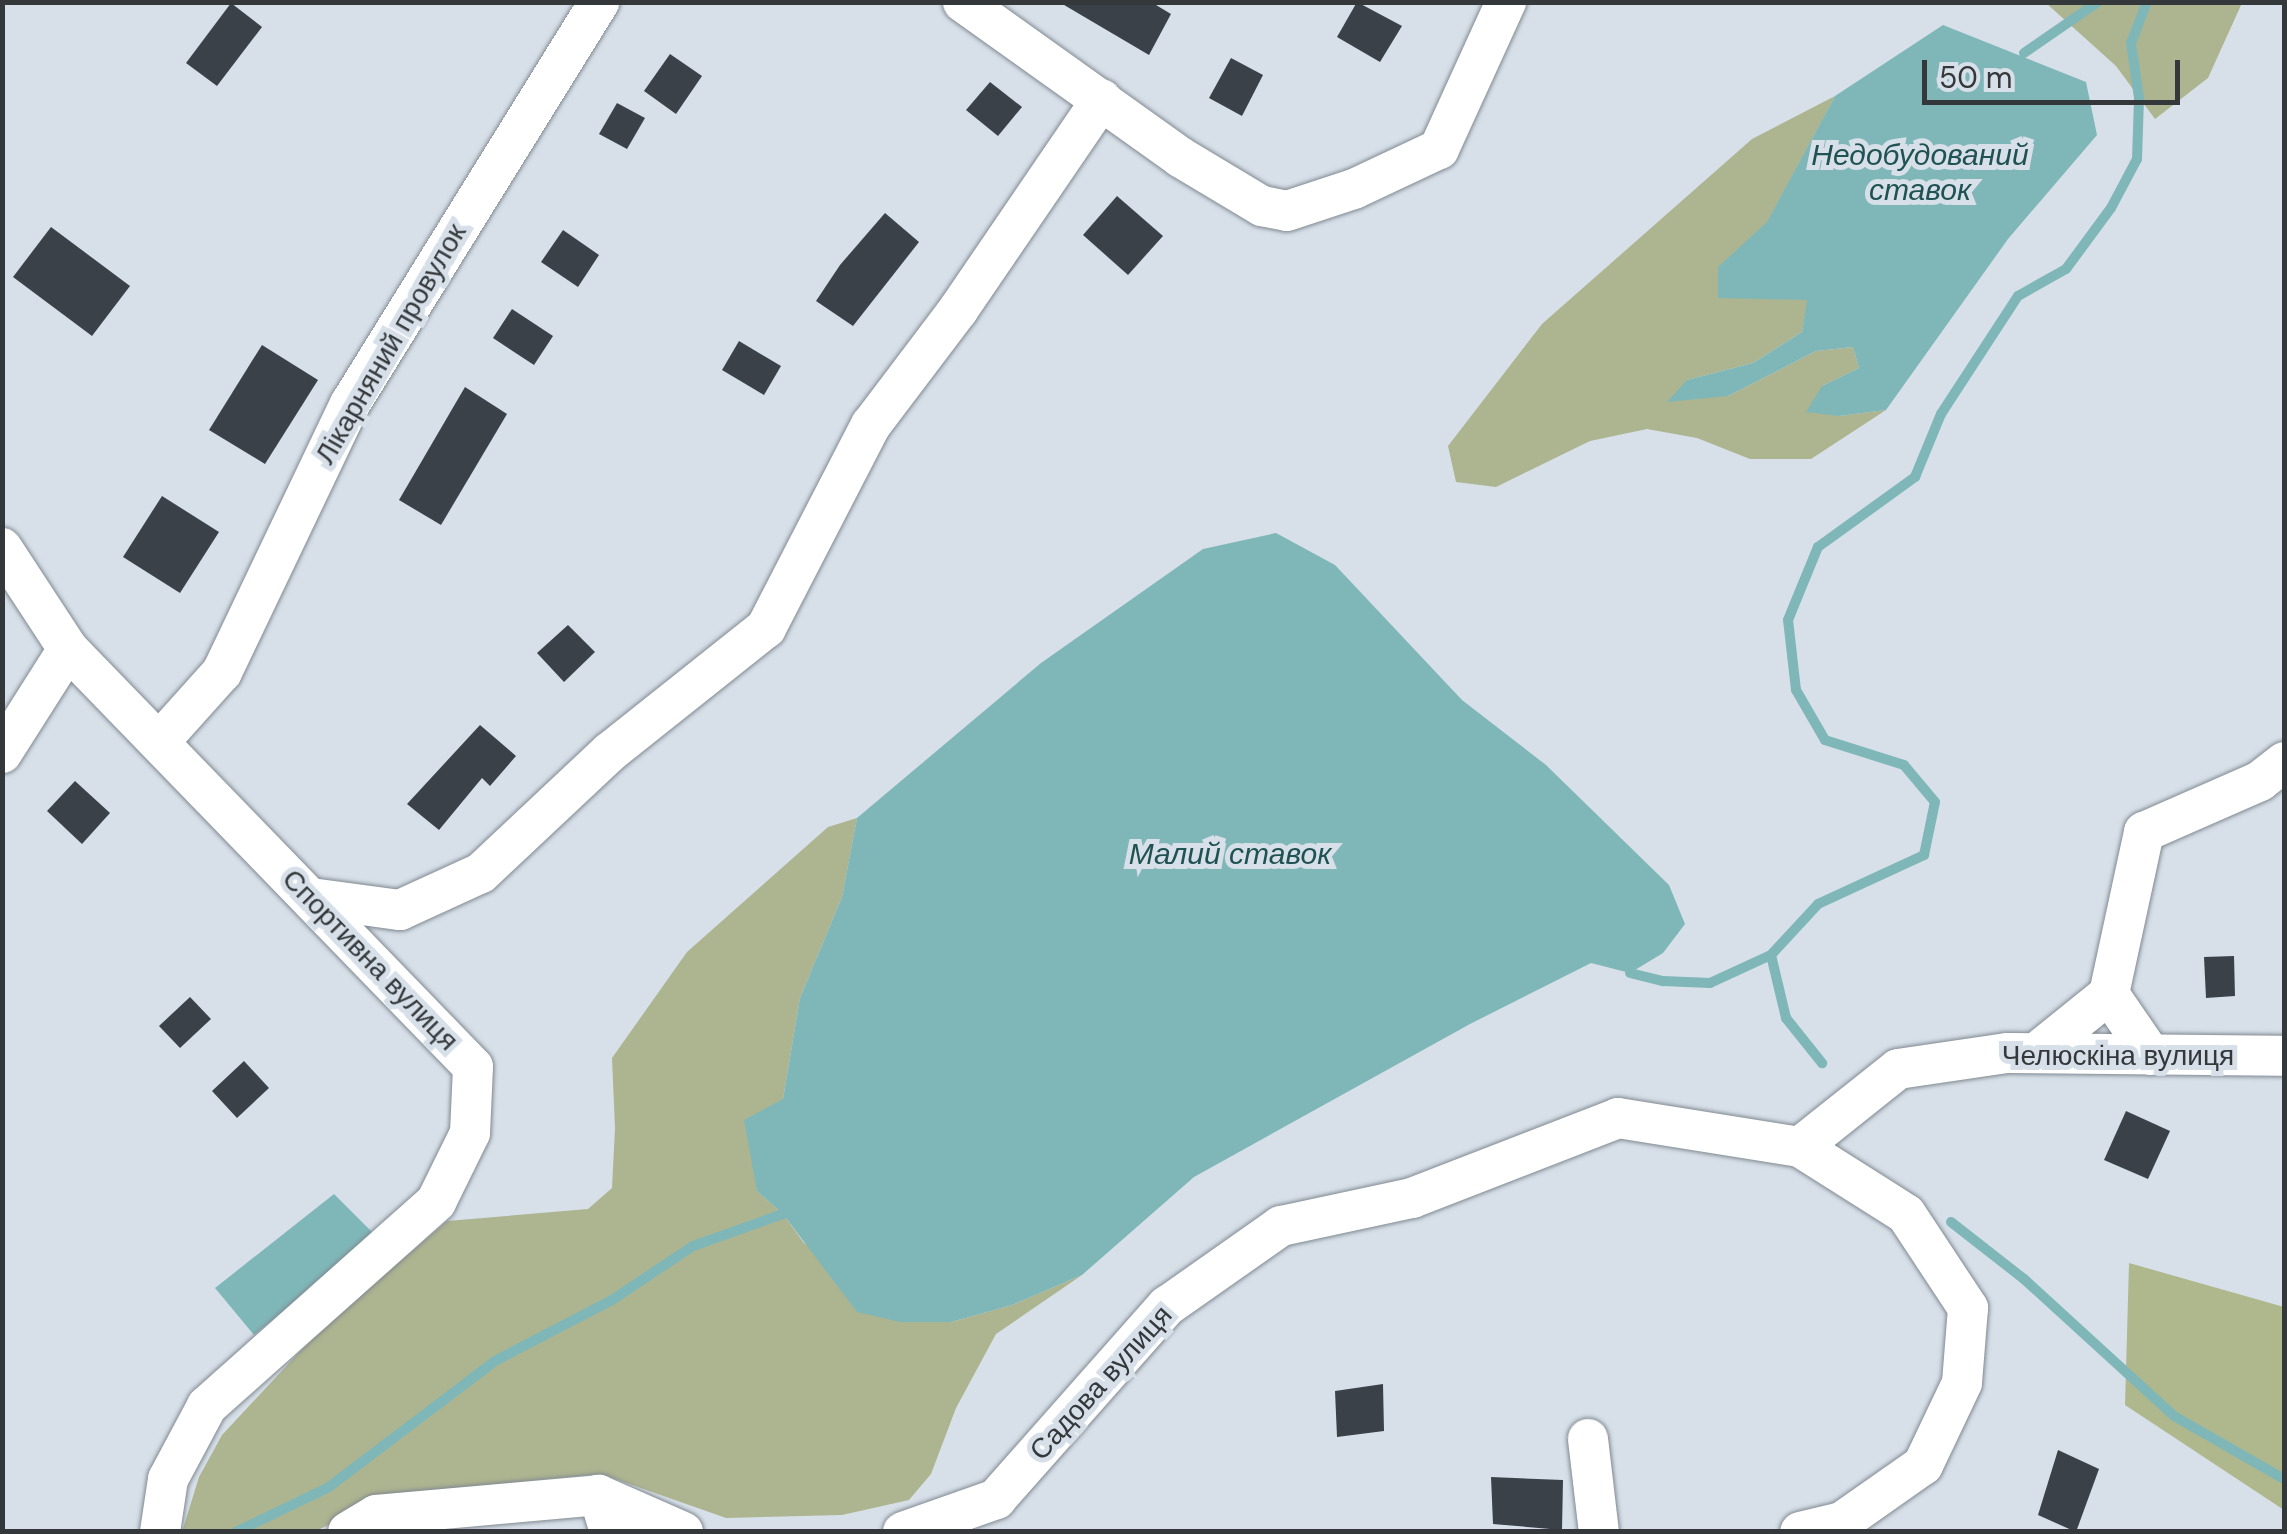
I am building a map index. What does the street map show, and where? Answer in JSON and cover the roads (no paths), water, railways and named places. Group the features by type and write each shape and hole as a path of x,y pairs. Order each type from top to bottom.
{"street":[{"name":"Лікарняний провулок","path":"160,740 222,672 350,404 599,2"},
{"path":"963,2 1180,157 1262,206 1286,211 1354,188 1439,149 1506,2"},
{"path":"311,898 400,910 481,873 610,752 766,628 870,425 958,310 1102,100"},
{"name":"Спортивна вулиця","path":"2,548 68,649 473,1067 470,1133 436,1202 207,1406 168,1478 160,1532"},
{"path":"2,754 68,649"},
{"path":"2036,1053 2109,994 2144,832 2260,781 2284,762"},
{"path":"2109,994 2151,1054"},
{"name":"Челюскіна вулиця","path":"1800,1146 1898,1069 2036,1053 2284,1056"},
{"name":"Садова вулиця","path":"903,1532 996,1499 1167,1306 1280,1226 1412,1198 1618,1118 1800,1146"},
{"path":"1800,1146 1906,1214 1968,1308 1962,1383 1923,1465 1842,1522 1800,1532"},
{"path":"1588,1440 1599,1532"},
{"path":"348,1532 376,1516 604,1513 682,1532"}],"water":[{"name":"Недобудований ставок","path":"1943,25 2086,82 2097,135 2008,239 1886,410 1839,416 1806,412 1822,386 1859,368 1853,347 1816,351 1728,396 1667,402 1687,380 1753,363 1802,332 1807,300 1718,298 1718,267 1767,222 1835,96"},
{"name":"Малий ставок","path":"1276,533 1335,565 1462,700 1546,765 1669,885 1685,924 1663,953 1630,973 1591,963 1470,1024 1194,1177 1082,1275 1012,1305 951,1322 900,1322 857,1312 783,1214 757,1191 744,1120 783,1099 800,998 842,897 857,818 1041,663 1203,549"},
{"path":"334,1194 376,1236 254,1335 215,1288"}],"waterway":[{"path":"2024,53 2098,2"},
{"path":"1630,973 1663,981 1710,983 1771,955 1818,904 1924,855 1935,802 1904,765 1825,740 1796,690 1788,620 1818,547 1915,477 1941,414 2018,296 2066,269 2111,208 2137,159 2139,98 2131,43 2147,2"},
{"path":"1771,955 1786,1018 1822,1063"},
{"path":"236,1532 329,1487 495,1361 612,1300 693,1246 783,1214"},
{"path":"1951,1222 2024,1279 2174,1416 2284,1479"}]}
